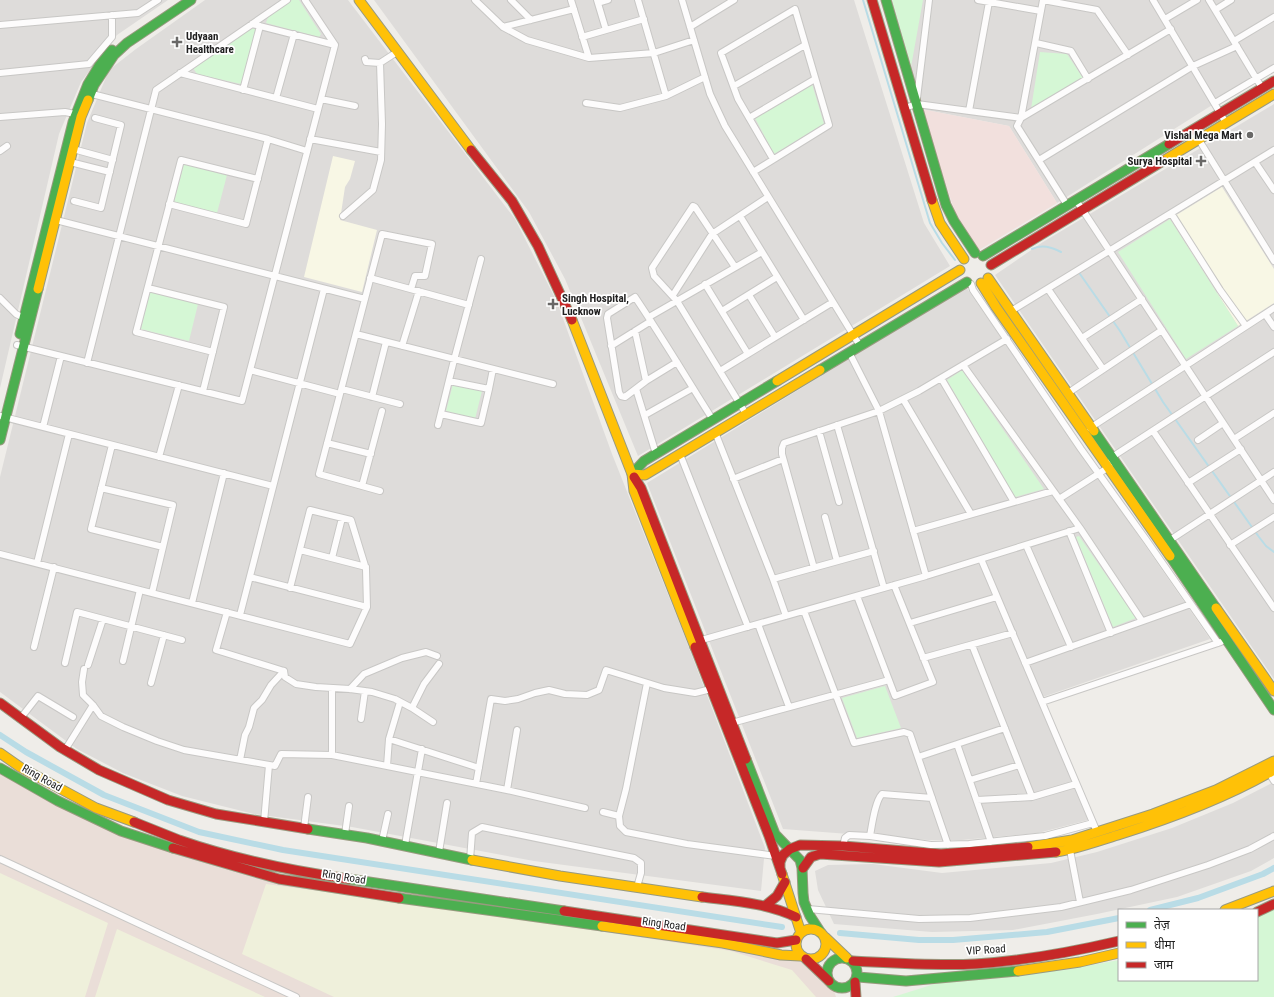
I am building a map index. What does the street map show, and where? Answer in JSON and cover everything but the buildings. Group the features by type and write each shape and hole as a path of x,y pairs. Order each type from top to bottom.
{"street":[{"path":"0,25 138,13 158,0"},
{"path":"20,346 24,318 70,162 90,79 105,57 119,42 181,0"},
{"path":"0,440 2,417 52,219 75,114 88,92 114,55 123,47 191,0"},
{"path":"87,363 156,90 287,0"},
{"path":"20,346 242,401 334,45 304,0"},
{"path":"359,0 459,135 512,201 538,246 574,324 632,474 641,488 697,642 729,724 775,834 781,842 800,860 802,868 803,898 811,916 826,942 826,949 818,958 812,960 803,958"},
{"path":"475,0 502,27 527,40 589,58 654,53 694,40"},
{"path":"511,0 531,20"},
{"path":"571,0 589,58"},
{"path":"606,30 598,2 608,0"},
{"path":"638,0 666,96"},
{"path":"682,0 710,94 725,126 860,346"},
{"path":"690,27 732,0"},
{"path":"872,0 940,223 964,259"},
{"path":"632,474 645,475 860,346 991,273 991,265 986,257 979,254 954,221 946,205 886,0"},
{"path":"917,104 917,89 929,0"},
{"path":"978,0 1041,11"},
{"path":"1067,205 1017,126 1021,118 1043,0 1097,10 1128,55"},
{"path":"1153,0 1226,123"},
{"path":"1165,19 1197,0"},
{"path":"1209,0 1262,88"},
{"path":"1215,10 1231,0"},
{"path":"969,112 989,2"},
{"path":"502,27 574,10"},
{"path":"753,172 773,160 829,125 795,10 721,53 738,99 773,160"},
{"path":"0,73 89,64 112,37 112,16"},
{"path":"1039,160 1193,66 1235,43 1274,16"},
{"path":"582,37 644,19"},
{"path":"252,24 334,45"},
{"path":"243,90 260,26"},
{"path":"904,108 917,104 1021,118 1171,29"},
{"path":"276,98 294,34"},
{"path":"1036,43 1071,51 1088,79"},
{"path":"734,86 805,45"},
{"path":"364,59 366,62 380,63 397,52"},
{"path":"343,216 373,190 381,160 382,124 380,63"},
{"path":"1215,103 1274,68"},
{"path":"180,73 318,109"},
{"path":"586,103 620,108 666,96 705,77"},
{"path":"749,118 815,79"},
{"path":"1274,81 1076,200 979,254 968,255 964,259 960,270 962,277 977,282 1011,311 1068,393 1109,467 1274,710"},
{"path":"88,92 268,139 307,151"},
{"path":"991,265 1274,94"},
{"path":"320,99 355,106"},
{"path":"0,118 65,112 75,114"},
{"path":"74,201 101,208 121,125 95,118"},
{"path":"170,204 246,224 268,139"},
{"path":"310,139 381,152"},
{"path":"1199,140 1274,260"},
{"path":"0,151 7,146"},
{"path":"73,149 113,160"},
{"path":"1011,311 1274,150"},
{"path":"213,352 136,332 181,160 258,179"},
{"path":"70,162 110,172"},
{"path":"1255,162 1274,190"},
{"path":"675,298 712,234 768,197"},
{"path":"1076,200 1274,500"},
{"path":"735,266 693,206 652,268 654,276 675,298 746,414"},
{"path":"1171,213 1220,290 1246,326"},
{"path":"740,216 804,320"},
{"path":"52,219 365,299"},
{"path":"380,491 319,474 382,234 432,244 425,276 415,276 411,289"},
{"path":"611,346 635,331 675,298 705,284 762,252"},
{"path":"438,425 481,259"},
{"path":"632,474 644,461 960,270"},
{"path":"722,311 777,277"},
{"path":"370,278 469,306"},
{"path":"977,282 973,290 1099,474 1218,643"},
{"path":"977,282 1088,430 1112,457 1274,691"},
{"path":"705,284 748,354"},
{"path":"148,288 224,307 203,391"},
{"path":"240,616 324,289"},
{"path":"1048,289 1104,369"},
{"path":"402,346 419,292"},
{"path":"748,295 775,337"},
{"path":"677,362 646,381 625,397 621,396 619,392 607,318 610,311 635,297 650,319 677,362 692,388 713,420"},
{"path":"0,298 16,314 24,318"},
{"path":"1082,338 1142,300"},
{"path":"720,371 833,302"},
{"path":"1088,430 1274,308"},
{"path":"1265,314 1274,328"},
{"path":"1068,393 1162,330"},
{"path":"635,331 646,381"},
{"path":"356,334 553,384"},
{"path":"814,568 783,459 782,448 784,443 879,411 941,378 1007,339"},
{"path":"372,396 386,342"},
{"path":"850,352 879,411 926,576"},
{"path":"1059,499 1109,467 1112,457 1274,352"},
{"path":"43,427 61,356"},
{"path":"963,365 1080,528 1142,621"},
{"path":"441,414 481,423 493,369"},
{"path":"250,370 300,383 372,396 400,404"},
{"path":"941,378 1014,502"},
{"path":"449,381 488,389"},
{"path":"159,457 179,385"},
{"path":"645,415 692,388"},
{"path":"636,389 656,454"},
{"path":"903,399 971,514"},
{"path":"362,486 382,412"},
{"path":"1234,439 1274,413"},
{"path":"2,417 273,486"},
{"path":"1198,440 1223,423"},
{"path":"837,425 884,588"},
{"path":"819,431 839,502"},
{"path":"1152,431 1230,545 1271,599 1274,608"},
{"path":"715,432 786,616"},
{"path":"37,563 69,434"},
{"path":"328,443 371,454"},
{"path":"112,445 91,530 163,547"},
{"path":"1188,483 1241,449"},
{"path":"680,454 748,627"},
{"path":"733,479 783,459"},
{"path":"1170,540 1274,472"},
{"path":"192,603 224,473"},
{"path":"101,488 173,505 152,593"},
{"path":"913,531 1053,491"},
{"path":"0,554 350,644 367,607 366,567 351,520 310,510 290,588"},
{"path":"825,517 837,561"},
{"path":"1230,545 1274,517"},
{"path":"332,558 342,518"},
{"path":"697,642 926,576 1080,528"},
{"path":"1069,531 1111,633"},
{"path":"1026,545 1071,647"},
{"path":"300,550 366,567"},
{"path":"773,579 874,551"},
{"path":"981,559 1097,832"},
{"path":"34,647 54,568"},
{"path":"250,577 367,607"},
{"path":"857,596 895,696 933,682 894,585"},
{"path":"123,661 140,590"},
{"path":"910,623 997,597"},
{"path":"1025,663 1191,604"},
{"path":"804,611 854,743 904,732 910,734 948,845"},
{"path":"65,663 76,612 182,640"},
{"path":"227,612 216,650 284,671"},
{"path":"104,619 86,667 82,682 83,695 101,716 157,741 184,750 275,766 281,754 332,755 507,790 585,808"},
{"path":"758,624 789,707"},
{"path":"923,658 1013,633"},
{"path":"1042,702 1227,640 1235,634"},
{"path":"151,683 164,635"},
{"path":"697,642 712,689 729,724 785,882 796,917 798,936 795,945 797,952 830,983 838,988 850,987 856,980"},
{"path":"972,645 1032,797"},
{"path":"350,689 364,674 402,658 426,652 437,656"},
{"path":"412,708 424,684 439,664"},
{"path":"476,784 491,699 505,701 518,699 549,690 565,694 587,695 599,690 606,670 664,688 695,693 712,689"},
{"path":"284,671 285,678 296,684 372,692 400,702 433,722"},
{"path":"240,760 245,735 249,727 254,708 262,700 271,685 284,671"},
{"path":"729,724 889,680"},
{"path":"647,683 626,789 619,816 620,826 626,832 687,844 776,856"},
{"path":"332,688 332,755"},
{"path":"361,720 366,691"},
{"path":"20,719 38,696 73,717"},
{"path":"387,766 389,739 400,702"},
{"path":"0,703 20,719 65,750 99,770 168,800 216,814 345,834 439,852 470,860 560,876 765,906 796,917"},
{"path":"65,750 93,705"},
{"path":"918,757 1005,728"},
{"path":"507,790 517,730"},
{"path":"389,739 479,768"},
{"path":"957,744 991,842"},
{"path":"405,845 422,749"},
{"path":"1,757 96,808 180,840 257,862 314,874 777,943 798,936 809,929 815,929 856,966 858,972 856,980 856,997"},
{"path":"780,868 780,862 783,855 790,849 800,844 941,854 1034,847 1072,840 1153,814 1216,790 1274,761"},
{"path":"264,822 269,765"},
{"path":"970,780 1019,765"},
{"name":"Ring Road","path":"0,768 58,801 121,831 193,855 279,879 722,944 803,958"},
{"path":"802,868 811,857 820,854 939,862 1070,850 1143,827 1221,797 1272,775"},
{"path":"977,800 1032,797 1076,784"},
{"path":"870,836 877,805 882,794 932,798"},
{"path":"304,828 308,797"},
{"path":"439,852 446,803"},
{"path":"345,834 349,806"},
{"path":"603,812 619,816"},
{"path":"382,841 388,814"},
{"path":"843,846 844,839 849,835 870,836 931,845 948,845 1045,836 1093,823"},
{"path":"470,860 472,833 482,827 634,858 641,863 641,873 637,888"},
{"path":"808,909 919,919 970,918 1061,906 1131,890 1208,865 1250,849 1274,836"},
{"path":"1070,850 1080,902"},
{"path":"0,859 296,997"},
{"path":"765,906 780,893 785,882"},
{"path":"1228,909 1274,891"},
{"path":"1258,912 1274,904"},
{"name":"VIP Road","path":"850,960 923,964 975,964 1077,951 1118,941"},
{"path":"856,980 912,982 941,977 1031,971 1057,967 1118,953"},
{"path":"836,997 827,975 830,963 841,957 850,960"}],"shaded area":[{"path":"0,0 168,0 117,35 81,82 59,134 0,388"},
{"path":"205,0 348,0 515,219 557,302 612,454 683,632 765,848 761,891 534,861 352,827 254,814 182,796 123,773 77,749 0,692 0,477 87,123 109,70"},
{"path":"374,0 854,0 924,223 950,266 638,456 565,279 529,212"},
{"path":"891,0 1274,0 1274,66 1057,203 1009,126 921,109"},
{"path":"1274,104 1274,679 995,275 1043,242"},
{"path":"921,109 1009,126 1057,203 979,250 955,212"},
{"path":"333,156 355,161 350,179 345,187 340,220 377,230 362,292 304,277"},
{"path":"1222,187 1274,269 1274,303 1238,326 1170,219"},
{"path":"966,287 1210,639 1037,699 1088,820 1038,833 962,840 928,840 783,829 647,483"},
{"path":"0,768 121,831 279,879 800,956 829,981 836,997 0,997"},
{"path":"1274,782 1274,858 1251,871 1177,897 1097,914 1013,930 932,932 834,924 818,890 815,871 828,865 873,864 942,873 1051,863 1097,852 1172,828 1233,803"},
{"path":"0,873 108,923 85,997 0,997"},
{"path":"266,884 439,907 731,951 792,970 816,997 334,997 242,954"},
{"path":"117,929 265,997 95,997"}],"green space":[{"path":"292,0 299,0 321,34 319,37 266,23 268,17"},
{"path":"892,0 923,0 911,67"},
{"path":"251,28 256,29 241,84 197,74 193,68"},
{"path":"1040,52 1067,54 1083,78 1031,109"},
{"path":"812,84 824,124 774,154 755,118"},
{"path":"184,164 227,175 217,213 174,202"},
{"path":"1170,219 1238,326 1186,359 1118,252"},
{"path":"150,292 198,304 189,341 141,329"},
{"path":"962,370 1044,489 1015,497 947,380"},
{"path":"453,384 482,391 475,419 446,411"},
{"path":"1079,536 1136,618 1113,627 1076,537"},
{"path":"885,686 901,728 857,738 842,698"},
{"path":"1274,909 1274,997 893,997 941,982 1065,970 1118,960 1118,981 1258,981 1258,916"}],"waterway":[{"path":"863,0 930,223 942,243 955,260"},
{"path":"1032,249 1036,247 1046,247 1061,252"},
{"path":"1080,274 1120,331 1163,402 1259,537 1266,546 1274,552"},
{"path":"0,735 26,752 104,795 199,832 283,850 782,927"},
{"path":"1154,909 1198,898 1263,874 1274,868"},
{"path":"840,933 919,940 953,940 1047,932 1118,918"}],"traffic: fast":[{"path":"88,100 94,85 114,55 127,43 191,0"},
{"path":"886,0 946,205 954,221 975,253"},
{"path":"20,334 73,122 88,84 99,66 112,50"},
{"path":"983,256 1169,144"},
{"path":"820,370 967,282"},
{"path":"0,440 38,289"},
{"path":"632,474 644,461 777,381"},
{"path":"1094,431 1216,608"},
{"path":"1170,556 1274,710"},
{"path":"746,759 775,834 800,860 802,868 804,902 810,916 821,933"},
{"path":"0,768 58,801 121,831 173,848"},
{"path":"308,829 367,838 472,860"},
{"path":"349,879 564,911"},
{"path":"399,898 602,926"},
{"path":"842,958 853,962 857,973 853,984 842,988 831,984 827,973 831,962 842,958"},
{"path":"858,977 906,981 1018,971"}],"traffic: slow":[{"path":"359,0 471,150"},
{"path":"1163,161 1274,94"},
{"path":"38,289 81,117 88,100"},
{"path":"932,200 940,223 964,259"},
{"path":"777,381 960,270"},
{"path":"988,278 1094,431"},
{"path":"981,283 996,307 1170,556"},
{"path":"572,320 632,474 634,491 695,647"},
{"path":"632,474 645,475 820,370"},
{"path":"1216,608 1274,691"},
{"path":"0,753 20,767 96,808 134,822"},
{"path":"1028,847 1072,840 1153,814 1216,790 1274,761"},
{"path":"1056,852 1087,845 1178,814 1237,790 1274,770"},
{"path":"472,860 560,876 702,897"},
{"path":"782,874 801,933"},
{"path":"1228,909 1274,891"},
{"path":"602,926 723,943 781,955 800,956"},
{"path":"811,929 822,933 826,944 822,955 811,959 800,955 796,944 800,933 811,929"},
{"path":"825,937 847,958"},
{"path":"1018,971 1080,962 1118,953"}],"traffic: jam":[{"path":"872,0 932,200"},
{"path":"1169,144 1274,81"},
{"path":"471,150 512,201 538,246 572,320"},
{"path":"991,265 1163,161"},
{"path":"634,477 641,488 746,759"},
{"path":"695,647 769,836 782,874"},
{"path":"0,703 60,747 99,770 168,800 216,814 308,829"},
{"path":"134,822 179,840 242,859 349,879"},
{"path":"780,867 780,862 783,855 790,849 800,845 843,846 941,854 1028,847"},
{"path":"173,848 279,879 399,898"},
{"path":"803,868 811,857 820,854 939,862 1056,852"},
{"path":"765,906 777,896 785,882"},
{"path":"702,897 738,901 762,906 785,912 796,917"},
{"path":"1258,912 1274,904"},
{"path":"564,911 777,943 796,940"},
{"path":"853,961 960,965 975,964 1047,956 1118,941"},
{"path":"806,959 829,981"},
{"path":"855,982 856,997"}],"place":[{"name":"Udyaan Healthcare","path":"177,42"},
{"name":"Vishal Mega Mart","path":"1250,135"},
{"name":"Surya Hospital","path":"1201,161"},
{"name":"Singh Hospital, Lucknow","path":"553,304"}]}
